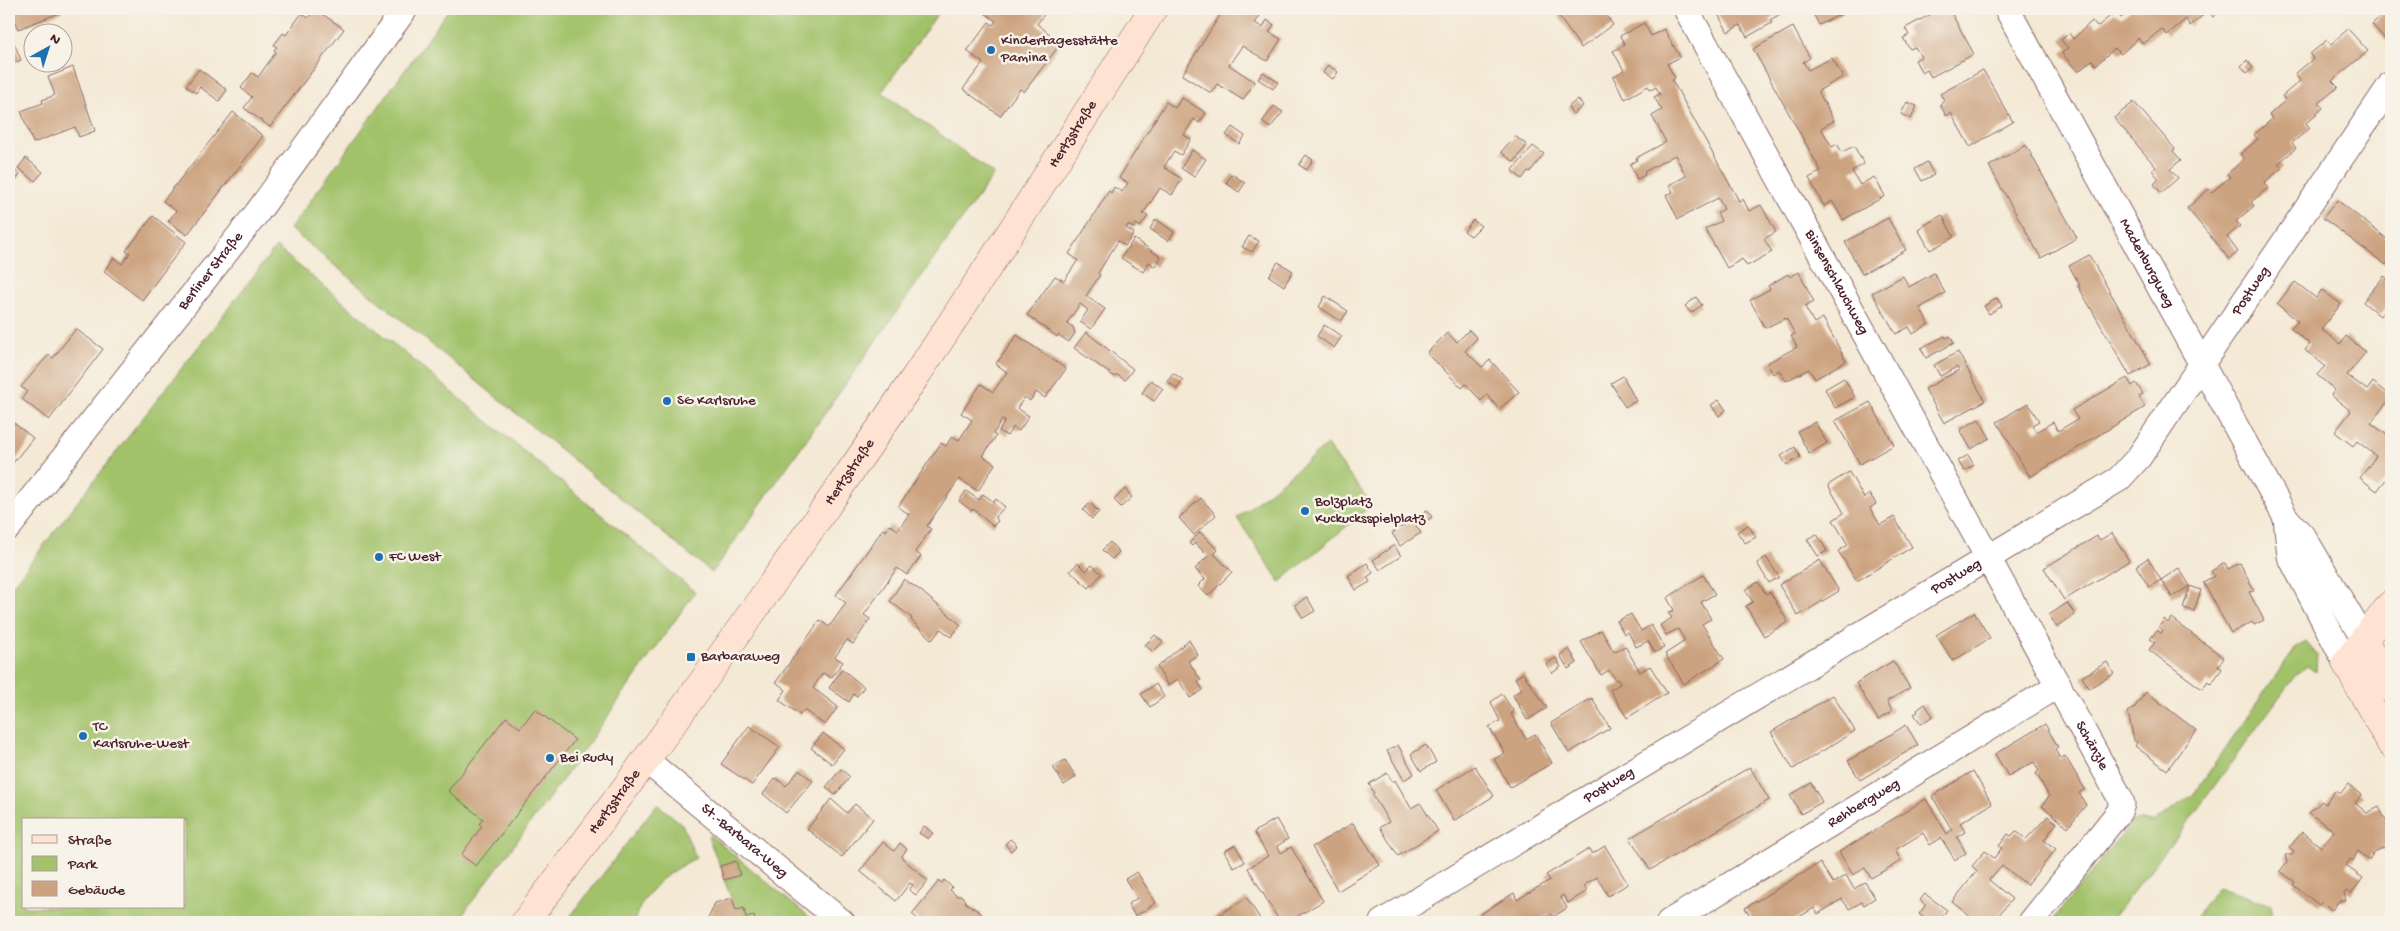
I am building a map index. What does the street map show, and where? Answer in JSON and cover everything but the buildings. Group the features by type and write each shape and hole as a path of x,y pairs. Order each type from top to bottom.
{"main road":[{"name":"Hertzstraße","path":"526,922 647,761 911,383 1008,237 1153,9"},
{"path":"2391,604 2346,663 2391,744"},
{"path":"2364,640 2391,690"}],"street":[{"name":"Berliner Straße","path":"9,528 257,213 404,9"},
{"name":"Binsenschlauchweg","path":"1686,9 1988,556"},
{"name":"Madenburgweg","path":"2006,9 2286,518 2305,539 2364,640"},
{"name":"Postweg","path":"1382,922 1988,556 2112,484 2130,469 2391,84"},
{"name":"Madenburgweg","path":"2286,518 2290,556 2346,663"},
{"name":"Schänzle","path":"1988,556 2122,804 2119,812 2030,922"},
{"name":"Rehbergweg","path":"1668,922 2059,685"},
{"name":"St.-Barbara-Weg","path":"647,761 842,922"}],"green space":[{"name":"SG Karlsruhe","path":"449,9 941,9 882,92 994,174 712,573 290,229"},
{"name":"FC West","path":"276,247 695,592 569,771 457,922 9,922 9,590"},
{"name":"Bolzplatz Kuckucksspielplatz","path":"1327,445 1372,505 1280,582 1237,518"},
{"path":"2306,642 2317,655 2316,672 2307,666 2294,677 2183,829 2109,922 2051,922 2130,822 2140,820 2153,822 2193,795 2295,648"},
{"path":"657,804 682,824 696,858 675,869 650,891 634,922 566,922"},
{"path":"710,835 815,922 756,922 754,916 746,918 744,908 736,910 724,880 740,875 736,862 720,866 708,837"},
{"path":"2218,887 2271,905 2274,922 2193,922"}],"place":[{"name":"Kindertagesstätte Pamina","path":"991,50"},
{"name":"SG Karlsruhe","path":"667,401"},
{"name":"Bolzplatz Kuckucksspielplatz","path":"1305,511"},
{"name":"FC West","path":"379,557"},
{"name":"Barbaraweg","path":"691,657"},
{"name":"TC Karlsruhe-West","path":"83,736"},
{"name":"Bei Rudy","path":"550,758"}]}
